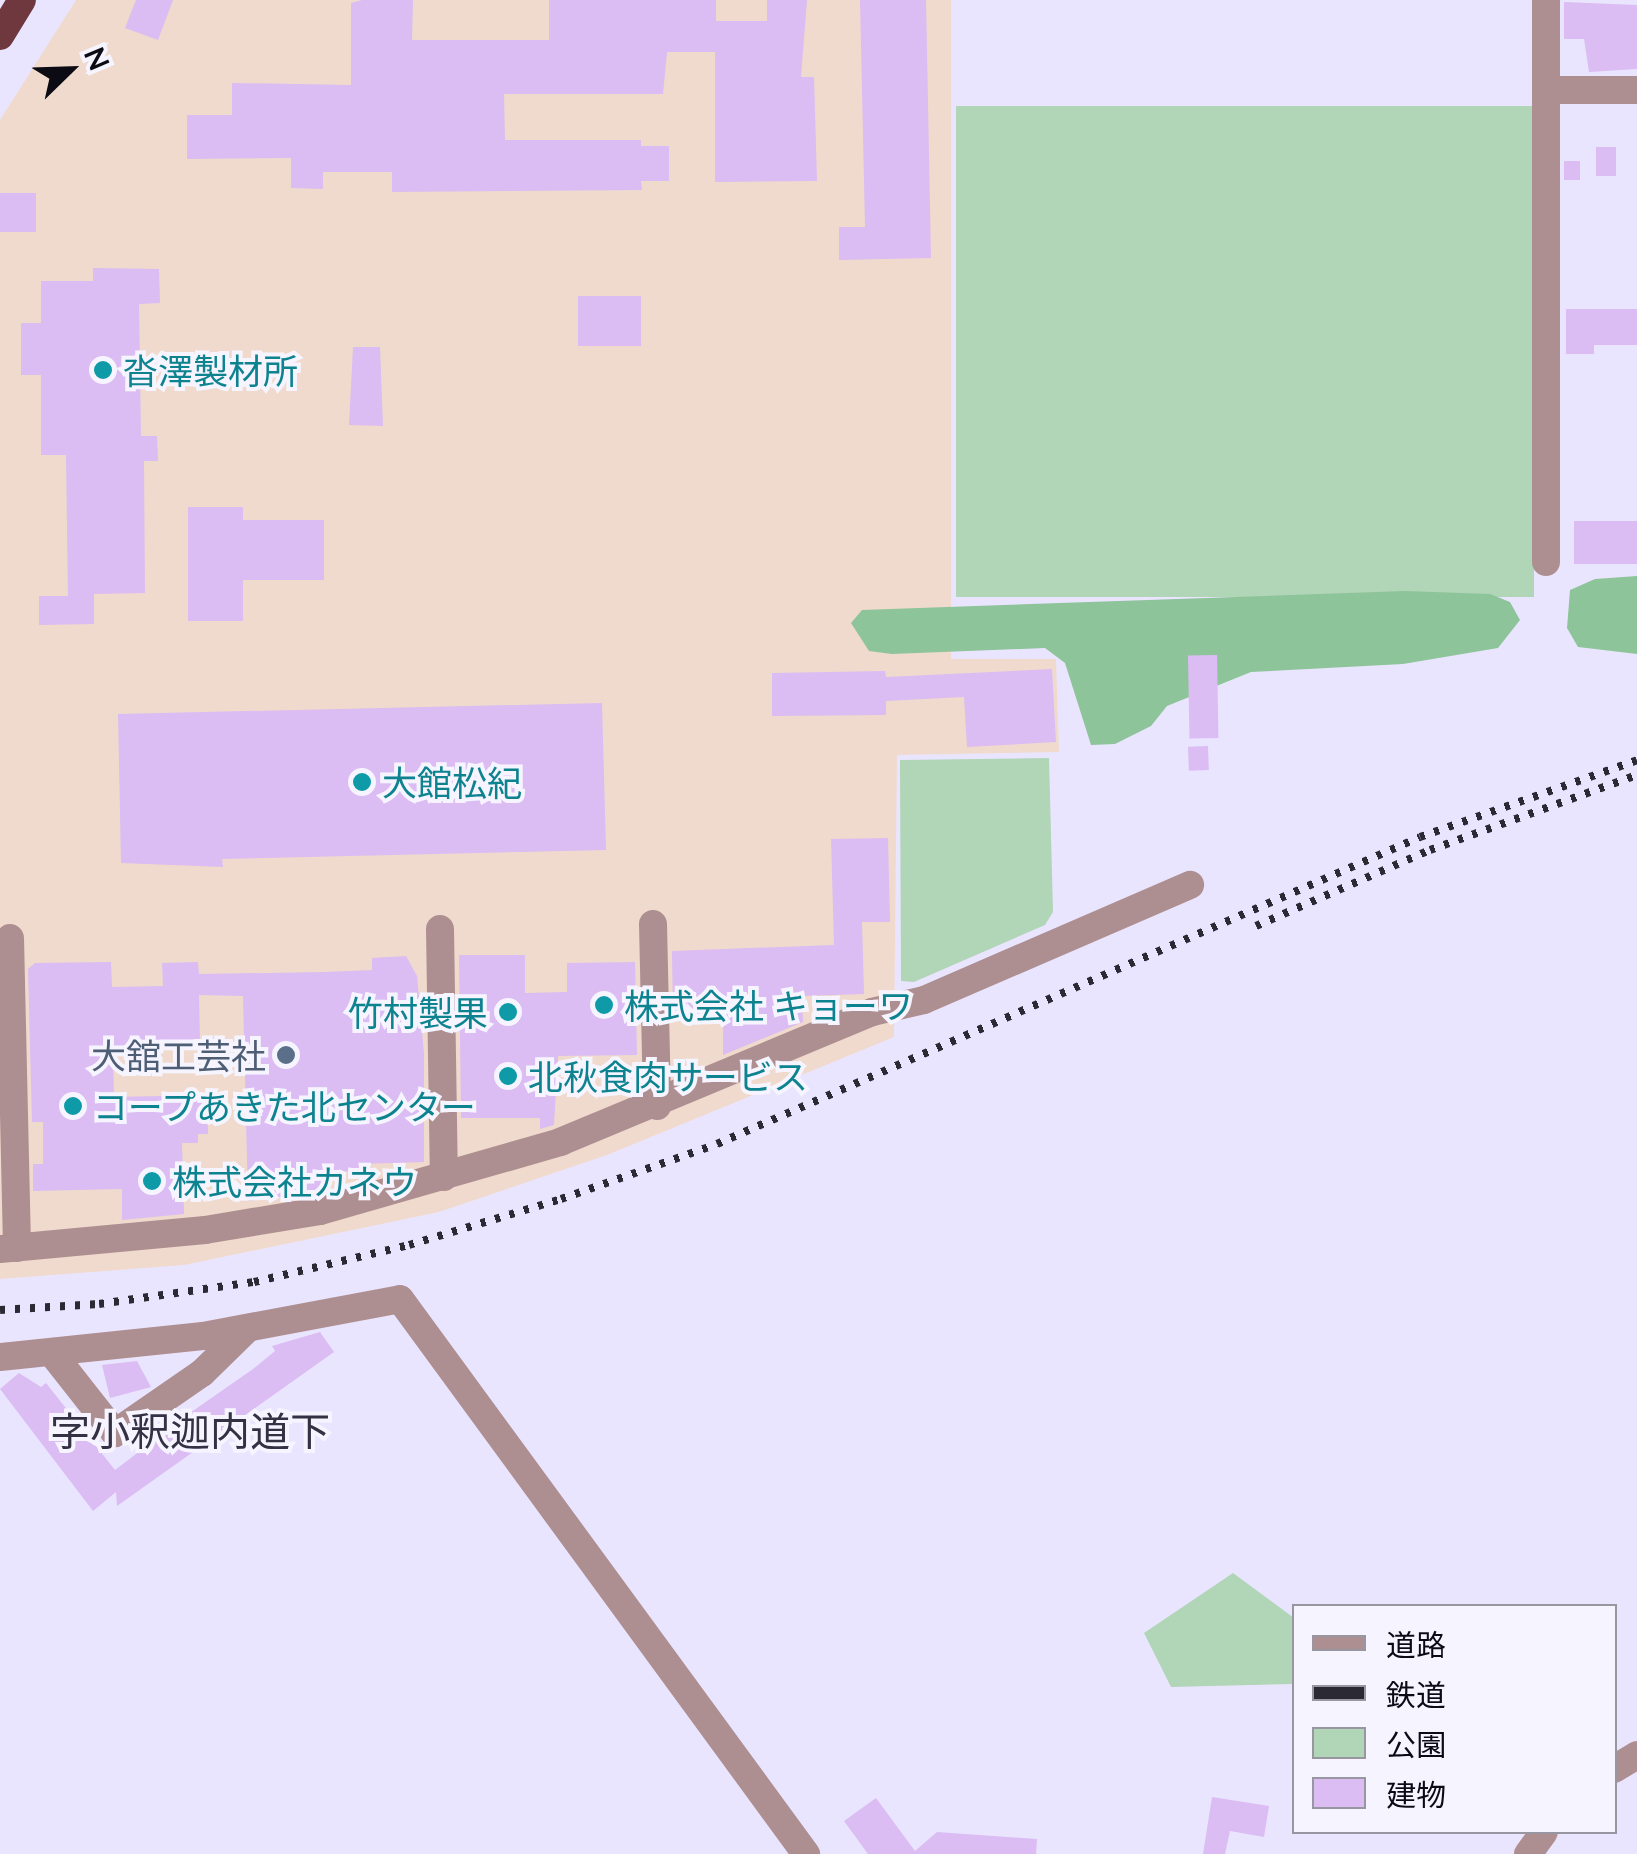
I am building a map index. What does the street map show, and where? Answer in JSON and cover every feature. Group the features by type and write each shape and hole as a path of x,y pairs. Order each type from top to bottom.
{"highway":[{"path":"0,36 22,0"}],"street":[{"path":"1546,0 1546,562"},
{"path":"1546,90 1637,90"},
{"path":"10,938 9,1249 205,1230 320,1211 444,1177 657,1106 1190,885"},
{"path":"652,924 657,1106"},
{"path":"440,928 444,1177"},
{"path":"0,1357 250,1327 400,1299 806,1854"},
{"path":"52,1353 115,1433 202,1373 250,1327"}],"shaded area":[{"path":"76,0 951,0 951,659 1056,659 1059,752 897,755 894,1037 607,1155 439,1212 184,1265 0,1279 0,120"}],"green space":[{"path":"956,106 1534,106 1534,597 956,597"},
{"path":"1637,576 1637,654 1578,647 1567,628 1570,590 1595,579"},
{"path":"1405,591 1490,594 1510,602 1520,620 1498,648 1403,664 1251,672 1167,706 1151,726 1115,744 1091,745 1065,663 1045,648 892,654 869,651 851,623 862,610"},
{"path":"1049,758 1053,912 1045,925 914,982 901,981 900,760"},
{"path":"1233,1573 1292,1617 1292,1684 1171,1687 1144,1633"}],"building":[{"path":"136,0 173,0 158,40 125,28"},
{"path":"413,0 412,40 549,40 549,0 716,0 716,21 767,21 767,0 807,0 801,77 814,77 817,181 715,182 715,52 667,52 663,94 504,94 505,140 641,140 641,146 669,146 669,181 641,181 642,190 392,192 392,172 323,172 323,189 291,188 291,158 187,159 187,115 232,115 232,83 351,85 351,3"},
{"path":"860,0 926,0 931,258 839,260 839,227 865,227"},
{"path":"1564,2 1637,5 1637,69 1589,72 1584,39 1564,39"},
{"path":"1596,147 1616,147 1616,176 1596,176"},
{"path":"1564,161 1580,161 1580,180 1564,180"},
{"path":"0,193 36,193 36,232 0,232"},
{"name":"沓澤製材所","path":"93,268 159,269 160,303 139,304 141,436 157,436 158,461 144,461 145,593 94,594 94,624 39,625 39,596 68,596 66,455 41,455 41,375 21,375 21,323 41,323 41,281 93,281"},
{"path":"578,296 641,296 641,346 578,346"},
{"path":"1566,309 1637,309 1637,345 1594,345 1594,354 1566,354"},
{"path":"353,347 380,347 383,426 349,425"},
{"path":"188,507 243,507 243,520 324,520 324,580 243,580 243,621 188,621"},
{"path":"1574,521 1637,521 1637,564 1574,564"},
{"path":"1217,655 1218,738 1189,738 1188,656"},
{"path":"1052,669 1056,742 967,747 964,697 886,701 886,715 772,716 772,673 885,671 886,677"},
{"name":"大館松紀","path":"602,703 606,850 222,859 223,867 121,863 118,714"},
{"path":"1208,746 1209,770 1189,771 1188,747"},
{"path":"888,838 890,922 862,922 864,994 802,996 803,1022 723,1055 723,1018 673,1018 672,951 834,945 831,839"},
{"path":"459,955 525,955 525,993 567,992 567,963 635,962 637,1055 558,1056 554,1125 540,1129 540,1118 461,1118"},
{"path":"406,956 417,976 424,1053 424,1162 360,1164 360,1171 325,1172 325,1191 248,1201 243,996 199,995 200,1044 113,1055 114,1097 207,1095 208,1134 198,1134 198,1143 182,1143 184,1214 122,1220 122,1189 33,1191 33,1164 43,1164 43,1122 32,1122 28,969 35,963 111,962 112,987 163,986 162,963 198,962 199,974 325,972 372,970 372,958"},
{"path":"320,1332 334,1352 117,1506 116,1492 93,1511 0,1389 19,1373 41,1387 46,1383 115,1470 157,1438 151,1431 176,1413 177,1422 253,1369 275,1351 272,1346"},
{"path":"137,1361 151,1387 110,1398 102,1365"},
{"path":"1212,1797 1269,1806 1264,1837 1230,1831 1225,1854 1203,1854"},
{"path":"876,1798 915,1851 937,1832 1037,1839 1036,1854 868,1854 844,1821"}],"railway":[{"path":"0,1310 99,1304 254,1282 409,1245 561,1199 717,1144 1420,837 1637,760"},
{"path":"1256,926 1430,850 1637,775"}],"place":[{"name":"沓澤製材所","path":"103,370"},
{"name":"大館松紀","path":"362,782"},
{"name":"株式会社 キョーワ","path":"604,1005"},
{"name":"竹村製果","path":"508,1012"},
{"name":"大舘工芸社","path":"286,1055"},
{"name":"北秋食肉サービス","path":"508,1076"},
{"name":"コープあきた北センター","path":"73,1106"},
{"name":"株式会社カネウ","path":"152,1181"}],"district":[{"name":"字小釈迦内道下","path":"190,1431"}]}
